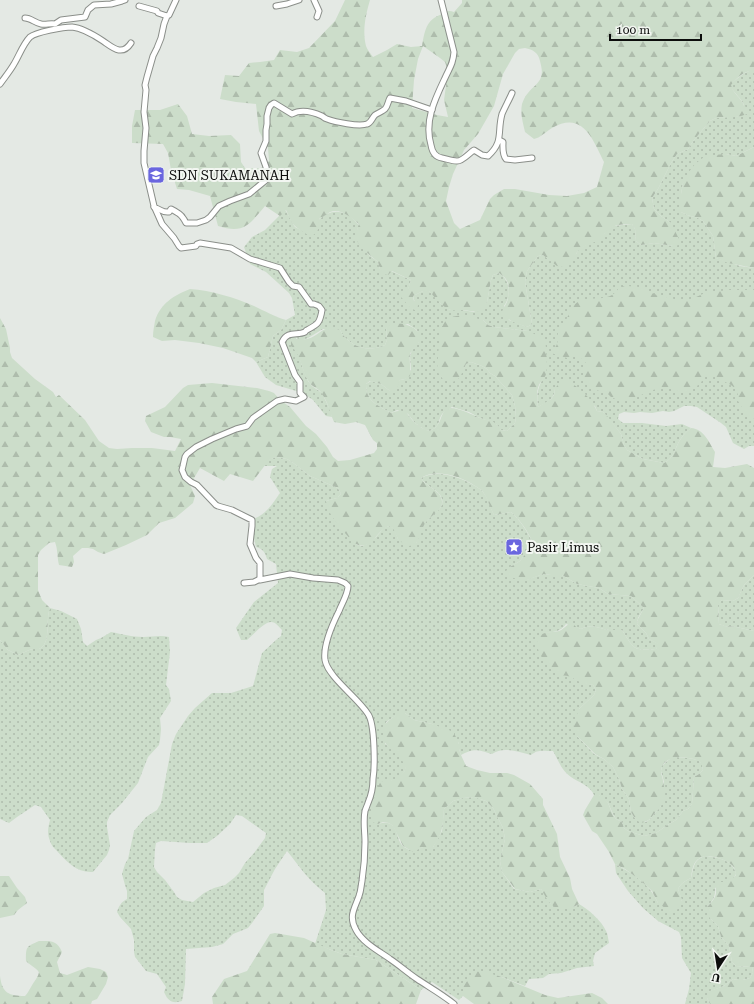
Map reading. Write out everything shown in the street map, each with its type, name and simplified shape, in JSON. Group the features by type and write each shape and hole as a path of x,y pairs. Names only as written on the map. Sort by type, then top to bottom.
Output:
{"street":[{"path":"25,18 42,24 55,24 61,20 85,17 90,8 96,4 111,4 125,0"},
{"path":"176,0 169,15 166,16 161,38 151,62 145,85 144,112 146,128 144,163 154,206 162,224 181,248 196,246 200,243 231,248 250,259 280,268 289,282 293,286 298,286 311,303 316,304 321,308 322,312 318,323 312,328 305,332 290,335 282,342 295,375 300,382 300,393 304,397 296,401 285,399 277,402 253,418 247,426 230,431 190,451 185,457 182,470 185,477 197,485 216,505 232,510 252,520 250,544 256,559 260,563 260,579"},
{"path":"276,6 299,0"},
{"path":"314,0 319,11 317,17"},
{"path":"441,0 454,52 452,66 448,71 438,93 428,128 429,138 436,155 439,158 458,162 474,150 482,155 488,156 494,150 499,140 502,115 512,93"},
{"path":"139,6 157,11 158,13 166,16"},
{"path":"0,84 14,65 27,40 41,32 73,27 87,32 116,50 126,49 131,43"},
{"path":"154,206 163,212 169,212 171,210 176,211 183,216 186,223 197,223 210,217 219,206 249,194 266,180 268,178 267,171 261,153 266,141 268,112 271,105 274,103 292,114 296,112 308,111 326,119 361,125 367,124 374,116 385,110 390,98 406,101 432,110"},
{"path":"499,140 504,142 503,150 504,157 506,159 515,160 532,158"},
{"path":"244,583 290,574 338,580 348,586 344,600 328,638 325,661 329,670 340,684 356,699 369,715 372,728 374,766 373,781 364,819 365,842 363,876 359,894 352,911 353,922 359,935 375,948 415,978 454,1004"}],"green space":[{"path":"345,0 370,0 364,34 366,46 373,57 397,44 411,47 422,46 425,30 429,23 437,16 446,12 454,12 462,3 462,0 754,0 754,71 744,73 731,85 744,106 748,108 747,114 735,117 716,118 710,121 688,149 677,154 652,198 654,209 671,223 679,239 679,245 673,246 654,243 641,245 636,241 635,229 632,224 623,224 610,228 604,234 602,239 581,248 574,259 563,267 557,266 543,255 538,256 527,271 525,282 532,324 527,327 509,320 502,312 507,302 509,289 506,279 499,273 493,275 487,302 480,311 448,309 442,305 429,291 423,291 413,296 414,301 418,305 417,311 409,307 401,297 402,291 408,289 411,280 392,271 388,275 383,274 378,262 359,244 356,239 359,224 346,214 334,211 319,219 318,230 310,237 294,225 286,210 280,216 265,206 250,223 245,226 234,229 218,226 210,196 189,190 177,189 171,170 168,153 163,144 132,143 132,126 135,110 160,110 178,104 187,116 192,134 209,136 231,135 240,144 241,162 245,168 261,168 269,161 268,148 259,131 256,104 220,99 225,75 239,76 249,63 274,60 280,50 297,52 309,48 335,21","holes":["423,46 445,62 448,71 444,100 448,117 412,108 414,80 418,59","525,48 538,55 542,73 539,82 527,94 522,104 521,108 525,132 534,139 563,123 579,125 586,130 596,145 604,162 597,187 584,193 567,196 549,195 515,189 504,189 490,199 480,220 460,229 454,223 446,201 453,174 464,150 478,134 494,106 503,74 515,53 519,49"]},
{"path":"749,71 754,71 754,147 736,156 726,154 683,183 681,194 681,212 703,221 713,236 716,258 740,266 754,268 754,446 749,446 744,449 733,443 726,427 697,407 684,406 669,412 624,412 619,414 618,419 623,423 642,423 666,426 682,424 691,428 681,438 672,456 664,463 643,459 627,450 621,434 603,412 597,411 595,406 555,389 552,398 538,407 538,390 545,375 528,331 494,327 488,325 483,320 440,374 443,379 458,379 466,364 471,362 487,369 512,395 516,417 515,423 507,431 501,430 492,422 469,412 452,407 443,413 438,425 434,429 430,431 425,430 415,423 408,414 397,410 391,413 370,399 366,384 371,381 381,384 390,391 400,380 405,379 411,370 410,356 412,350 419,342 417,330 408,324 386,328 387,340 385,345 372,348 360,347 348,341 340,330 323,329 302,340 296,338 296,350 308,381 322,393 332,417 326,416 313,400 303,393 276,385 265,377 256,362 268,357 273,336 281,330 286,320 295,315 292,298 289,293 266,272 250,264 244,247 252,237 265,230 285,210 295,227 307,233 328,213 340,212 350,216 359,225 357,230 369,255 378,262 380,269 391,271 411,280 405,300 407,304 417,310 413,296 423,291 429,291 440,303 450,310 474,312 487,302 493,275 499,273 506,280 509,288 507,302 504,306 509,320 527,327 532,324 525,282 527,271 538,256 543,255 553,262 576,254 579,249 604,234 607,229 613,226 632,224 635,229 636,241 641,245 654,243 673,246 671,223 654,209 652,198 677,154 688,149 710,121 716,118 741,116 744,107 743,103 730,85"},
{"path":"754,147 754,268 728,263 716,258 713,236 703,221 681,212 681,194 683,183 688,173 695,164 704,157 726,154 736,156"},
{"path":"627,286 639,287 654,294 682,301 705,293 729,290 754,290 754,419 747,416 738,401 736,389 712,375 706,375 700,384 687,392 681,392 665,387 653,390 629,400 618,400 611,397 607,393 596,390 588,382 583,380 586,363 582,359 572,356 567,358 551,353 556,346 560,328 575,304 583,300 608,297 614,294 619,288"},
{"path":"190,289 231,297 286,320 281,330 273,336 268,357 256,362 252,358 223,348 175,340 162,341 153,337 155,321 160,310 173,297"},
{"path":"462,315 483,320 488,325 494,327 528,331 545,339 547,370 538,388 538,407 551,399 561,380 567,380 588,397 597,411 603,412 607,416 621,434 627,450 643,459 664,463 672,456 681,438 691,428 703,433 715,452 713,467 725,468 747,464 754,468 754,575 744,585 738,598 733,601 722,600 718,605 719,624 754,631 754,1004 710,1004 707,998 707,992 724,986 733,979 742,980 750,978 753,973 752,967 736,966 732,962 729,946 721,937 718,926 707,913 707,907 716,894 716,882 732,879 736,875 733,866 726,861 712,856 698,859 693,866 691,878 683,882 678,889 682,900 677,910 672,913 658,903 652,891 640,880 615,864 609,852 597,834 592,831 583,815 594,795 599,795 604,798 613,815 616,819 622,822 624,828 628,831 644,836 656,833 676,820 683,811 688,809 692,804 694,777 703,770 700,763 694,759 682,757 667,760 661,771 664,787 660,808 650,819 640,823 631,812 629,799 622,789 613,767 604,759 595,754 574,731 573,726 579,709 594,695 596,690 593,685 582,683 569,676 559,676 539,653 537,643 540,636 545,633 559,631 572,622 576,627 581,629 588,626 595,626 609,630 622,630 632,645 638,649 656,649 658,644 649,639 646,633 637,624 644,608 631,596 608,594 599,588 577,584 562,575 543,574 527,580 510,577 506,571 520,561 533,544 521,522 511,512 494,515 482,491 470,483 456,477 441,474 427,475 421,478 440,495 442,504 441,508 426,522 417,542 412,546 406,546 398,539 393,528 389,526 383,529 368,544 362,546 356,544 350,538 334,520 329,510 326,501 337,498 341,494 338,488 310,476 287,459 276,457 269,460 253,481 230,474 224,481 200,468 190,485 195,496 193,503 175,518 159,523 147,535 104,554 93,549 82,548 73,556 74,562 72,567 59,565 55,542 49,543 38,555 38,590 42,600 50,608 46,642 39,649 31,649 18,655 8,650 0,640 0,318 6,329 12,358 35,379 53,392 56,397 59,395 85,420 99,441 109,448 152,448 175,451 181,439 164,437 151,432 145,421 146,416 165,407 183,388 188,385 212,383 257,388 274,393 280,400 290,407 306,426 316,434 333,457 338,461 350,460 374,453 377,449 377,443 373,440 365,425 356,422 345,424 334,422 324,397 319,390 310,384 306,377 297,354 291,346 291,340 307,339 325,329 334,328 340,330 348,341 360,347 372,348 385,345 387,340 386,328 390,325 398,323 410,326 418,332 420,338 418,344 410,354 410,376 400,380 396,390 390,391 381,384 370,381 366,384 370,399 391,413 396,411 406,412 415,423 430,431 437,426 447,409 454,408 491,421 501,430 507,431 515,423 516,417 512,395 487,369 471,362 466,364 458,379 453,382 449,382 444,379 437,372 440,330 446,320 451,317"},
{"path":"276,457 287,459 310,476 338,488 341,494 337,498 326,501 344,531 357,545 362,546 376,537 384,528 389,526 394,528 398,539 416,543 427,520 438,511 442,504 440,495 421,478 434,474 456,477 482,491 494,515 511,512 526,531 533,544 520,561 510,567 526,580 543,574 562,575 577,584 599,588 608,594 631,596 644,608 638,618 637,624 646,633 649,639 659,644 656,649 638,649 632,645 622,630 609,630 595,626 588,626 581,629 566,624 559,630 545,633 564,675 593,685 596,690 594,695 579,709 577,736 594,754 604,759 613,767 622,789 629,799 631,812 634,817 640,822 646,822 661,806 664,782 661,771 662,766 671,758 688,758 698,760 702,764 703,770 694,777 692,804 688,809 683,811 676,820 656,833 644,836 628,831 624,828 622,822 616,819 608,803 599,795 594,795 588,787 566,773 553,751 538,751 531,755 511,750 501,750 492,754 476,750 461,755 459,743 432,724 414,720 405,713 395,716 386,722 385,744 402,759 405,764 405,771 394,780 387,782 378,824 385,823 393,826 401,843 408,849 413,851 423,847 433,847 442,831 444,809 453,801 474,797 486,801 493,808 503,828 505,839 500,861 502,872 514,889 530,892 541,889 551,904 574,907 579,904 594,916 604,927 609,943 595,953 593,961 594,966 549,974 543,978 529,979 525,986 499,976 463,986 463,996 459,1000 432,982 421,990 376,960 342,954 315,944 326,910 325,893 309,878 287,851 264,890 264,906 248,928 233,934 223,944 212,947 186,949 185,984 182,1001 173,1002 169,1000 164,992 166,987 157,974 146,971 135,957 134,940 131,929 117,912 120,904 127,899 127,891 122,874 128,859 134,831 146,817 157,810 161,803 172,744 176,734 195,708 212,693 231,693 253,686 262,653 281,636 282,630 273,622 265,624 247,640 241,640 236,628 254,602 278,583 276,564 267,559 263,551 256,547 254,538 252,537 253,519 262,515 272,505 280,493 270,477 272,469 277,466 264,466 268,460","holes":["236,815 242,816 266,833 265,838 239,873 225,885 204,893 193,902 182,900 177,897 154,867 156,843 161,841 207,843 230,824"]},
{"path":"754,575 754,631 719,624 718,604 722,600 733,601 738,598 744,585"},
{"path":"50,608 61,611 77,619 81,629 83,642 87,646 111,632 139,637 169,637 170,652 166,685 169,689 171,701 160,718 161,729 159,745 148,757 138,783 110,815 107,822 110,845 109,850 107,855 93,872 77,869 53,846 50,842 48,833 50,820 41,807 35,805 9,823 0,819 0,640 8,650 18,655 31,649 39,649 46,642"},
{"path":"399,712 405,713 414,720 432,724 454,733 466,766 490,773 507,773 514,775 530,784 543,799 543,805 557,834 560,857 570,878 572,889 579,904 574,907 560,909 550,903 541,889 530,892 515,889 502,872 500,861 505,839 503,828 493,808 486,801 474,797 453,801 444,809 441,833 433,847 423,847 413,852 403,846 393,826 389,823 383,822 378,824 372,822 372,811 376,791 381,781 388,781 398,777 405,769 402,760 385,743 383,736 383,729 386,723"},
{"path":"705,856 724,860 732,865 734,869 736,874 733,879 715,888 714,898 707,907 710,918 718,926 721,937 729,946 732,962 736,966 752,967 753,973 750,978 742,980 733,979 724,986 708,992 707,998 710,1004 685,1004 691,973 682,958 681,937 679,932 658,921 643,908 628,891 616,873 615,864 639,879 652,892 658,903 682,901 678,889 680,885 691,878 696,862"},
{"path":"0,876 9,876 25,897 27,903 14,915 0,918"},
{"path":"275,933 304,938 342,954 376,960 421,990 416,1004 213,1004 212,997 224,979 247,971 270,934"},
{"path":"39,941 56,943 60,948 62,952 57,962 60,973 67,975 88,967 100,969 106,972 108,977 106,984 97,999 92,1001 91,1004 0,1004 0,976 2,986 7,992 25,996 28,993 39,972 26,961 26,952 29,946"},
{"path":"475,971 499,976 545,995 558,998 592,993 602,998 608,1004 474,1004 463,996 463,986"}],"place":[{"name":"SDN SUKAMANAH","path":"156,175"},
{"name":"Pasir Limus","path":"514,547"}]}
